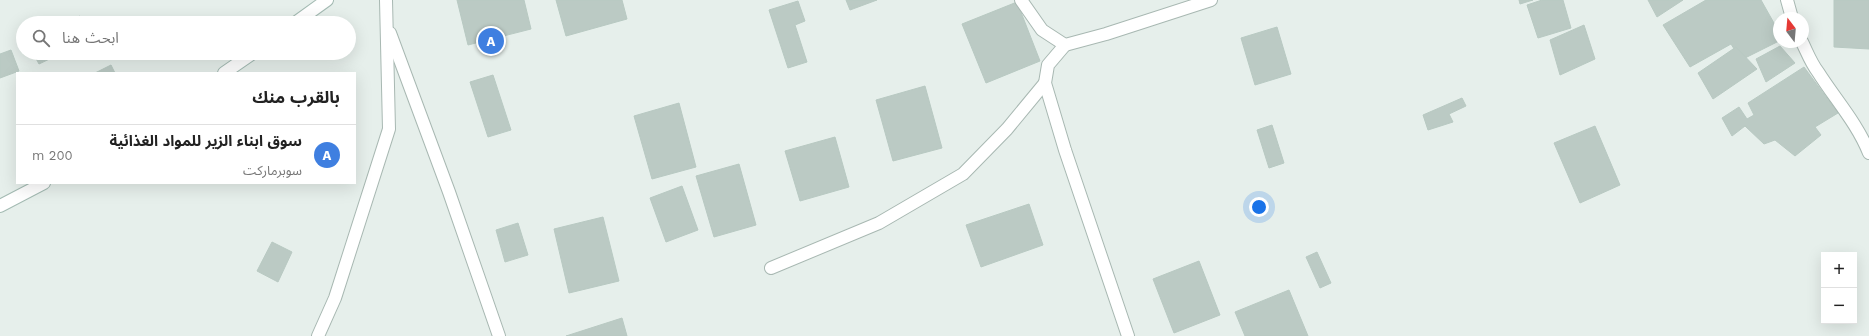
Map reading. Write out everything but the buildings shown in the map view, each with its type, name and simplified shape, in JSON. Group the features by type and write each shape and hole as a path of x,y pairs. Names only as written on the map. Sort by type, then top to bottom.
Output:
{"street":[{"path":"304,16 326,0"},
{"path":"318,336 335,298 389,129 386,0"},
{"path":"1022,0 1042,30 1065,45"},
{"path":"1128,336 1065,150 1045,83 1048,65 1065,45 1106,34 1212,0"},
{"path":"1786,0 1790,12"},
{"path":"387,24 449,192 499,336"},
{"path":"1805,48 1817,71 1842,105 1869,153"},
{"path":"225,72 243,60"},
{"path":"771,268 879,223 964,174 1007,129 1045,83"},
{"path":"0,206 42,184"}],"place":[{"name":"سوق ابناء الزير للمواد الغذائية","path":"491,41"}]}
